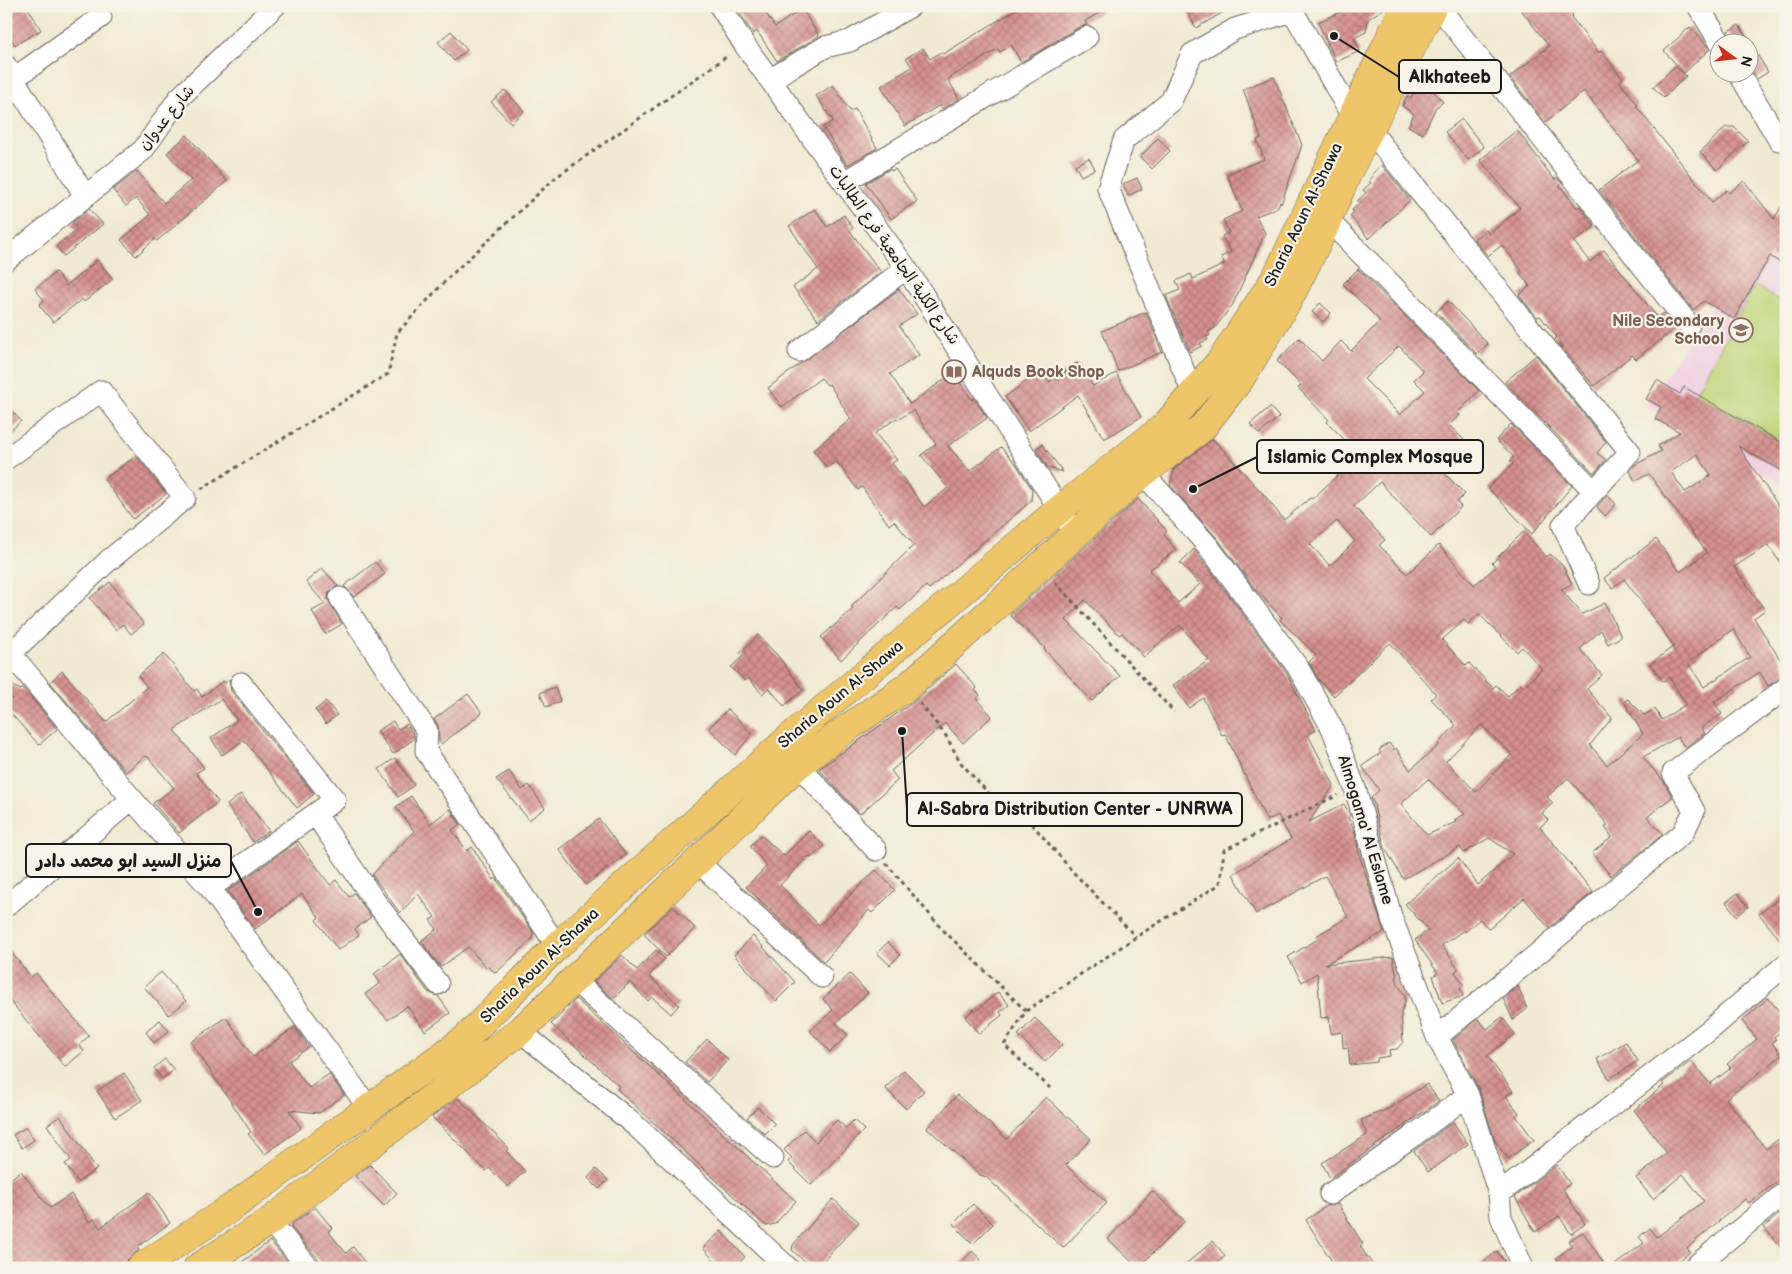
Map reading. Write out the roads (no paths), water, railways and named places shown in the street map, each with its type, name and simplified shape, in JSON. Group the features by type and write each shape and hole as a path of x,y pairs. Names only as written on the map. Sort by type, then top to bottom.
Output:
{"main road":[{"name":"Sharia Aoun Al-Shawa","path":"140,1268 235,1205 368,1107 465,1039 557,946 788,738 1060,509 1135,464 1202,428 1241,378 1289,299 1328,219 1360,123 1405,6"},
{"name":"Sharia Aoun Al-Shawa","path":"197,1268 270,1220 520,1031 696,860 798,766 850,726 907,687 1076,535 1222,359 1276,277 1360,123 1433,6"}],"street":[{"name":"شارع عدوان","path":"6,260 143,150 179,98 275,6"},
{"name":"شارع الكلية الجامعية فرع الطالبات","path":"720,6 744,44 906,268 1076,535"},
{"path":"771,79 825,47 850,41 911,6"},
{"path":"1438,6 1689,325"},
{"path":"1698,6 1714,32"},
{"path":"1193,393 1108,188 1124,140 1171,101 1192,54 1236,29 1291,8 1360,123 1630,452 1563,525 1589,584"},
{"path":"85,196 9,77 101,16"},
{"path":"844,182 1087,36"},
{"path":"1744,82 1779,140"},
{"path":"1328,219 1594,491"},
{"path":"800,350 906,268"},
{"path":"6,459 101,391 185,498 108,561 8,651 132,800 210,888 368,1107"},
{"name":"Almogama' Al Eslame","path":"1135,464 1208,546 1296,666 1332,728 1355,788 1373,859 1392,919 1437,1037 1468,1095 1499,1194 1501,1216 1523,1268"},
{"path":"340,598 426,731 426,751 557,946"},
{"path":"210,888 335,800 242,683"},
{"path":"1437,1037 1683,833 1694,811 1673,773 1786,688"},
{"path":"798,766 876,850"},
{"path":"6,906 132,800"},
{"path":"316,815 374,900 438,984"},
{"path":"696,860 822,977"},
{"path":"1499,1194 1712,1028 1786,964"},
{"path":"574,980 773,1158"},
{"path":"520,1031 637,1126 788,1268"},
{"path":"1330,1194 1468,1095"},
{"path":"1693,1268 1786,1192"},
{"path":"270,1220 309,1268"}],"place":[{"name":"Alkhateeb","path":"1334,36"},
{"name":"Nile Secondary School","path":"1741,330"},
{"name":"Alquds Book Shop","path":"954,372"},
{"name":"Islamic Complex Mosque","path":"1193,489"},
{"name":"Al-Sabra Distribution Center - UNRWA","path":"902,731"},
{"name":"منزل السيد ابو محمد دادر","path":"258,912"}]}
